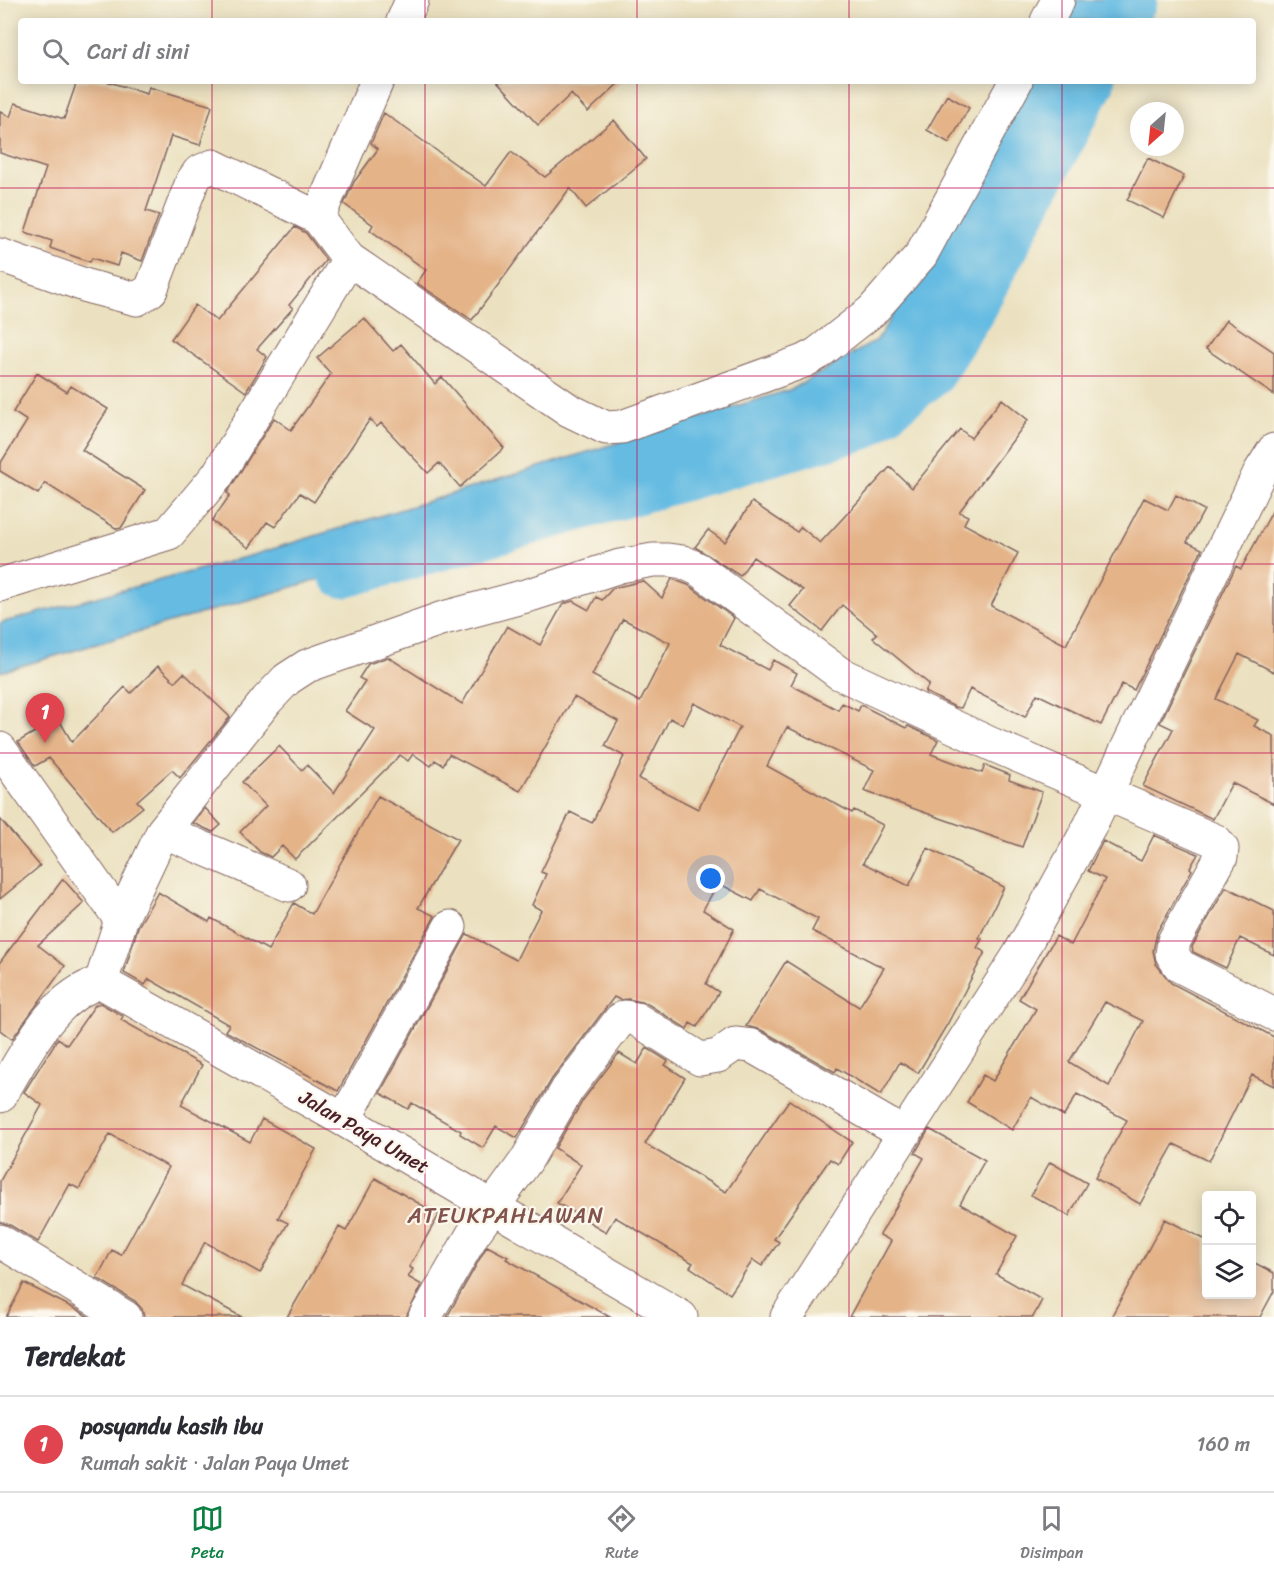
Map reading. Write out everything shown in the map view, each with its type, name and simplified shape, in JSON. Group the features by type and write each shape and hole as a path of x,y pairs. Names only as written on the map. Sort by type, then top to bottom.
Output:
{"street":[{"path":"404,18 412,0"},
{"path":"1049,18 1058,0"},
{"path":"318,218 376,84"},
{"path":"0,255 90,287 137,299 151,290 192,182 200,172 213,166 318,218 349,259 569,410 606,428 622,427 804,361 817,354 872,311 921,255 1014,84"},
{"path":"0,585 170,533 217,477 349,259"},
{"path":"787,1317 1019,954 1106,793 1255,482 1274,450"},
{"path":"0,1096 43,1026 73,994 101,982 120,920 163,831 267,700 287,679 307,666 440,619 533,594 620,566 653,560 683,562 698,569 839,673 991,744 1216,841 1222,849 1221,857 1174,941 1172,954 1180,966 1274,1014"},
{"path":"0,749 120,920"},
{"path":"163,831 289,885"},
{"path":"344,1120 450,927"},
{"name":"Jalan Paya Umet","path":"101,982 344,1120 681,1317"},
{"path":"425,1317 473,1234 526,1161 567,1090 620,1020 625,1017 636,1020 700,1059 718,1056 735,1044 752,1046 903,1133"},
{"path":"0,1241 125,1317"}],"water":[{"path":"1067,0 1129,0 1120,18 1057,18"},
{"path":"1021,84 1083,84 977,280 914,368 840,422 754,453 0,672 0,623 253,555 792,389 877,340 927,260"}],"building":[{"path":"76,84 115,84 147,94 149,87 212,106 200,145 171,136 146,211 159,215 142,261 121,253 117,266 92,258 90,262 50,248 52,241 25,232 46,168 0,153 0,111 10,117 15,103 64,119"},
{"path":"500,84 618,84 588,112 571,94 538,125"},
{"path":"947,95 969,108 949,143 927,130"},
{"path":"384,113 486,186 511,152 545,177 614,120 646,159 586,208 570,188 472,320 417,283 426,270 370,230 373,225 344,204 354,182 378,149 371,143"},
{"path":"1148,158 1184,176 1164,218 1127,200"},
{"path":"295,227 306,233 326,260 289,305 293,308 257,349 267,357 246,392 171,339 195,305 217,321"},
{"path":"364,318 393,351 401,344 435,384 442,377 504,448 460,487 439,463 428,473 381,423 377,427 370,419 314,502 300,493 275,527 267,522 249,548 212,521 230,495 227,493 274,418 291,430 331,374 317,358"},
{"path":"1226,320 1274,352 1274,395 1206,349"},
{"path":"37,373 67,392 71,386 108,409 82,450 145,490 121,528 117,529 45,483 38,494 0,471 0,464 27,421 13,412"},
{"path":"1002,399 1028,420 959,512 968,516 964,524 1018,553 991,606 1066,645 1144,498 1168,510 1176,495 1204,510 1187,542 1202,549 1134,690 1122,684 1101,725 1037,694 1025,717 970,689 961,708 955,707 925,692 929,684 873,638 877,634 842,605 822,631 790,606 803,590 753,557 740,576 695,547 708,530 725,542 752,502 797,532 801,527 820,543 890,467 912,488 960,429 971,438"},
{"path":"1274,508 1274,672 1239,654 1216,699 1258,720 1254,726 1274,736 1274,804 1232,783 1213,819 1143,786 1173,729 1160,723 1236,566 1241,569"},
{"path":"672,579 688,585 734,618 720,645 768,670 773,660 797,673 791,685 838,710 842,703 858,711 861,705 906,728 908,726 938,740 931,754 982,773 985,765 1010,775 1009,780 1042,792 1022,847 864,791 874,770 787,727 767,766 852,813 854,810 883,825 863,863 909,886 928,848 1004,887 979,938 982,939 977,948 985,952 948,1023 918,1073 900,1062 881,1095 837,1068 835,1072 761,1030 746,1026 786,961 859,1007 884,968 812,931 818,919 760,889 753,901 718,883 703,910 734,929 706,984 719,992 697,1027 690,1023 687,1029 646,1003 628,999 620,1000 614,997 552,1079 517,1138 496,1126 483,1148 460,1134 461,1131 412,1103 408,1109 380,1093 467,934 516,960 541,910 532,905 546,874 541,872 570,812 592,823 624,756 605,746 618,721 574,697 520,791 449,754 443,765 435,760 431,766 413,754 408,761 400,755 295,859 282,846 271,857 260,852 240,832 266,806 242,782 279,746 302,770 307,765 334,793 375,730 345,711 365,681 359,678 368,664 388,657 462,704 507,626 540,645 563,604 573,601 589,610 596,597 602,600 613,588 643,581 662,598","holes":["623,619 670,643 640,702 592,675","694,703 740,727 698,809 639,779 670,718 683,725"]},
{"path":"158,666 175,682 184,673 230,717 180,778 172,770 137,801 143,807 112,832 49,758 35,766 18,742 58,718 72,742 125,687 131,693"},
{"path":"378,796 458,839 418,908 435,916 338,1091 225,1031 229,1025 149,979 145,985 124,973 138,927 158,892 209,922 211,918 268,950 294,903 312,914"},
{"path":"205,808 221,825 213,832 193,823"},
{"path":"0,819 40,866 0,899"},
{"path":"1154,835 1198,854 1190,868 1192,870 1157,932 1153,951 1156,964 1171,983 1274,1037 1274,1086 1252,1075 1209,1161 1174,1144 1140,1204 1095,1178 1127,1120 1077,1094 1064,1116 1031,1097 1012,1130 967,1102 983,1075 993,1081 1036,1009 1019,999 1056,936 1071,945 1105,879 1088,871 1103,841 1141,861","holes":["1105,1002 1143,1021 1109,1086 1069,1062"]},
{"path":"63,879 84,903 38,945 65,966 12,1039 0,1030 0,962"},
{"path":"1226,887 1274,911 1274,955 1240,938 1226,968 1193,952 1192,947"},
{"path":"100,1003 123,1016 121,1020 202,1065 181,1105 250,1142 262,1119 316,1149 278,1218 288,1223 260,1273 205,1242 182,1285 242,1317 144,1317 142,1309 135,1301 97,1278 112,1250 121,1255 169,1167 110,1134 79,1189 70,1184 38,1242 10,1225 0,1222 0,1181 42,1105 24,1092 58,1038 67,1045 95,1005"},
{"path":"647,1048 668,1061 665,1065 685,1078 645,1144 726,1192 789,1100 852,1142 838,1164 830,1159 774,1239 779,1242 762,1266 753,1260 730,1294 690,1267 693,1263 615,1217 606,1232 557,1203 581,1165 555,1148 583,1100 619,1053 637,1064"},
{"path":"929,1129 985,1160 960,1204 1017,1236 996,1274 1042,1300 1033,1317 849,1317 891,1241 880,1235 924,1158 915,1153"},
{"path":"1050,1162 1087,1183 1069,1216 1031,1195"},
{"path":"375,1178 439,1215 409,1267 413,1269 408,1277 422,1285 406,1317 287,1317 339,1227 346,1231"},
{"path":"1165,1219 1202,1238 1202,1299 1256,1299 1256,1264 1274,1273 1274,1291 1260,1317 1111,1317"},
{"path":"487,1246 508,1257 506,1259 610,1317 447,1317"},
{"path":"24,1283 79,1311 89,1317 6,1317"}],"waterway":[{"path":"1122,18 1131,0"},
{"path":"344,572 862,424 928,373 970,307 1087,84"}],"place":[{"name":"posyandu kasih ibu","path":"45,743"}],"district":[{"name":"ATEUKPAHLAWAN","path":"506,1215"}]}
